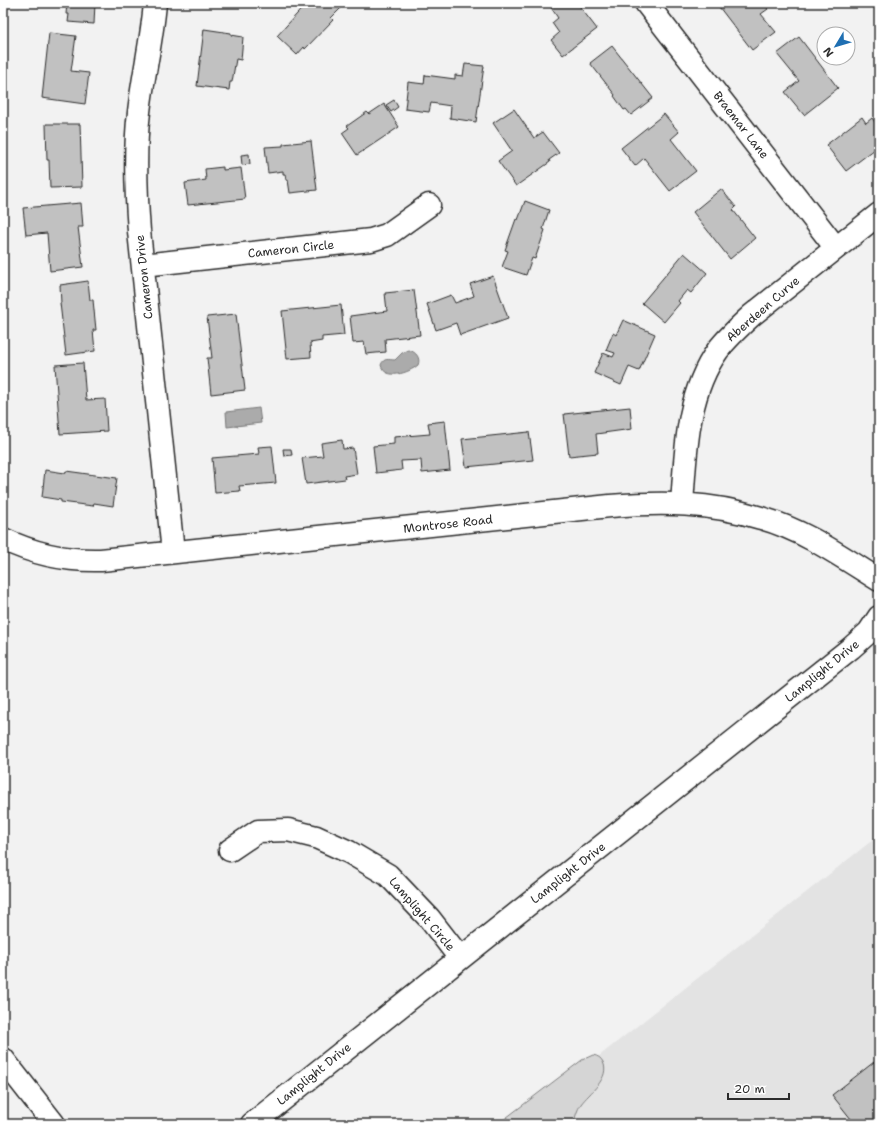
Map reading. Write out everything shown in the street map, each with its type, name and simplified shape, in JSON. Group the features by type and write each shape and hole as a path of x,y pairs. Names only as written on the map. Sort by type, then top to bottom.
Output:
{"street":[{"name":"Cameron Drive","path":"155,3 140,98 137,129 136,191 173,552"},
{"name":"Braemar Lane","path":"646,3 836,248"},
{"name":"Cameron Circle","path":"143,265 371,240 387,235 429,205"},
{"name":"Aberdeen Curve","path":"682,504 686,448 693,405 702,380 712,359 726,340 742,324 879,214"},
{"name":"Montrose Road","path":"3,539 37,552 58,557 80,560 118,559 610,506 682,504 720,508 761,518 792,530 828,548 879,580"},
{"name":"Lamplight Drive","path":"252,1124 852,648 869,632 879,617"},
{"name":"Lamplight Circle","path":"230,850 258,831 288,830 316,837 349,852 388,875 429,918 460,958"},
{"path":"3,1059 54,1124"}],"shaded area":[{"path":"409,350 414,352 417,356 419,360 418,365 409,371 398,374 387,373 383,370 381,365 382,362 387,360 395,360 402,353"},
{"path":"259,408 261,423 227,427 226,412"},
{"path":"879,835 879,1124 513,1124"},
{"path":"593,1055 599,1057 603,1062 605,1068 604,1074 598,1085 580,1106 576,1114 574,1124 498,1124 582,1060"}],"building":[{"path":"67,3 95,3 94,24 68,22 69,14 66,14"},
{"path":"307,3 345,4 331,18 333,20 305,49 304,47 297,55 277,36"},
{"path":"548,3 577,3 597,29 563,55 551,40 559,33 552,23 558,18"},
{"path":"716,3 763,3 768,9 761,14 776,32 752,50"},
{"path":"204,29 231,33 231,35 243,37 241,60 236,59 229,90 197,86"},
{"path":"49,33 76,36 71,71 89,73 85,104 42,98"},
{"path":"799,37 816,59 816,66 821,66 838,88 804,115 785,92 799,81 777,54"},
{"path":"612,46 653,98 631,115 626,109 624,110 614,96 615,95 590,63"},
{"path":"465,64 484,66 476,122 450,118 451,106 431,103 429,112 405,109 408,82 424,84 425,75 455,79 455,75 463,76"},
{"path":"394,100 398,107 391,112 386,105"},
{"path":"384,104 399,127 357,155 342,133 349,128 347,126 367,112 369,114"},
{"path":"514,109 534,138 543,132 559,153 549,160 550,162 516,186 498,161 512,151 493,123"},
{"path":"664,114 679,132 671,139 696,171 670,191 644,158 635,166 621,148"},
{"path":"862,117 866,123 872,118 879,128 879,146 846,171 826,145"},
{"path":"46,124 80,124 82,187 50,188 49,160 47,160"},
{"path":"311,141 317,190 290,193 288,180 286,180 283,171 268,173 265,147 283,146 283,144"},
{"path":"249,154 250,164 242,165 241,155"},
{"path":"223,167 223,170 241,168 245,199 188,205 185,183 206,180 205,169"},
{"path":"721,189 736,207 733,210 755,238 730,259 693,212"},
{"path":"525,201 549,210 543,229 545,230 535,259 532,258 526,275 502,267 508,251 505,250 516,219 518,220"},
{"path":"81,203 83,227 78,227 83,267 50,271 47,233 26,235 23,208"},
{"path":"684,253 707,273 691,293 687,290 678,301 680,303 664,322 642,303"},
{"path":"493,276 508,318 460,335 456,323 436,330 427,304 451,295 455,303 474,296 470,284"},
{"path":"88,281 90,300 93,300 96,330 93,330 95,351 66,355 60,303 60,285"},
{"path":"414,290 420,335 385,339 386,352 366,354 364,342 353,343 350,316 387,311 385,293"},
{"path":"341,305 344,335 322,337 322,341 310,343 311,357 287,359 282,311"},
{"path":"236,314 245,390 211,394 207,358 212,358 207,317"},
{"path":"623,320 655,334 639,371 629,367 621,385 594,373 603,353 613,357 615,353 606,350 613,333 616,335"},
{"path":"83,363 86,400 105,399 107,431 60,434 55,365"},
{"path":"630,407 632,429 596,434 598,453 569,456 564,414"},
{"path":"445,421 450,470 422,473 421,460 401,461 402,470 376,473 373,446 394,444 394,437 430,434 428,423"},
{"path":"529,432 533,460 466,467 462,439"},
{"path":"342,440 343,449 353,448 357,474 344,476 345,479 306,484 302,458 323,456 321,443"},
{"path":"272,446 276,483 239,486 240,491 215,493 212,458 259,454 258,447"},
{"path":"283,449 291,449 292,455 284,456"},
{"path":"45,470 65,473 66,471 117,478 113,506 94,503 93,506 61,502 61,500 42,497"},
{"path":"874,1062 879,1068 879,1124 855,1124 832,1095"}]}
